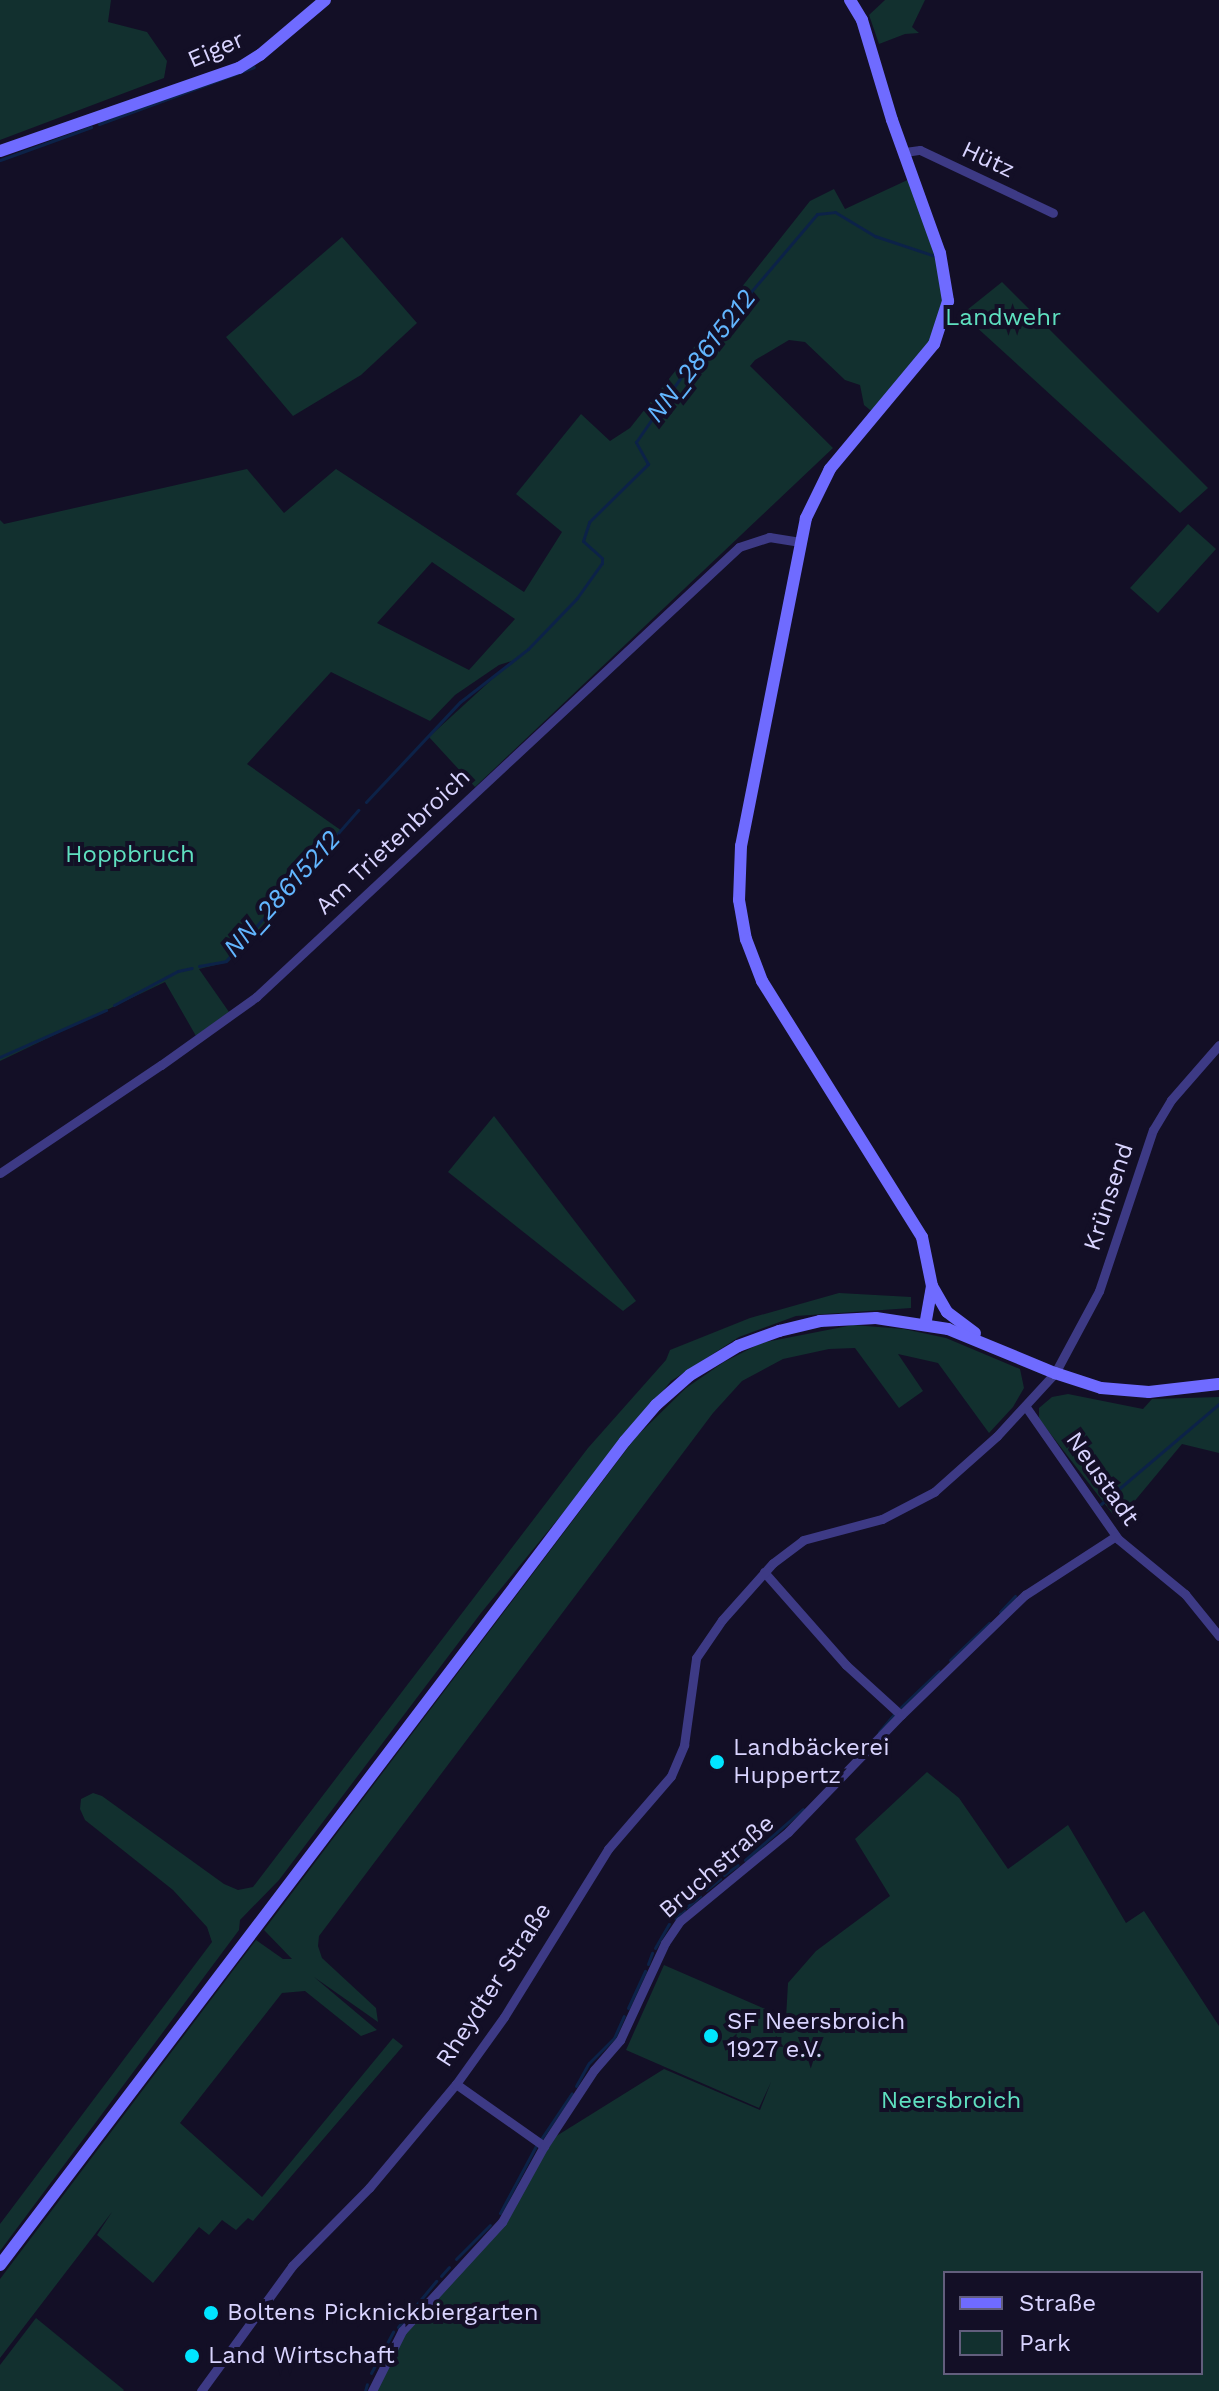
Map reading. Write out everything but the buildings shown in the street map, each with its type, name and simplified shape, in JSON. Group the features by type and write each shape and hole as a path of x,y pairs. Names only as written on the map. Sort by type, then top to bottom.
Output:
{"main road":[{"name":"Eiger","path":"0,151 239,68 260,55 325,0"},
{"path":"850,0 862,20 945,268 948,295 946,316 930,350 830,469 810,507 799,542 741,846 741,916 748,948 767,990 919,1229 928,1253 932,1286 925,1324"},
{"path":"932,1286 950,1315 994,1346"},
{"path":"0,2265 616,1453 667,1395 723,1354 779,1331 841,1319 876,1318 925,1324 994,1346 1055,1373 1094,1386 1132,1391 1219,1384"}],"street":[{"name":"Hütz","path":"905,152 920,150 1053,213"},
{"name":"Am Trietenbroich","path":"0,1173 173,1057 256,997 739,547 769,537 799,542"},
{"name":"Krünsend","path":"1055,1373 1099,1291 1144,1150 1157,1122 1171,1100 1219,1045"},
{"name":"Rheydter Straße","path":"201,2391 292,2266 369,2188 456,2084 504,2017 608,1849 674,1771 684,1745 698,1652 764,1572 812,1536 872,1523 917,1502 954,1475 1026,1407 1055,1373"},
{"name":"Neustadt","path":"1026,1407 1116,1536 1185,1594 1219,1636"},
{"name":"Bruchstraße","path":"372,2391 402,2331 502,2222 544,2146 594,2070 620,2040 670,1934 705,1899 788,1832 901,1715 1033,1589 1116,1536"},
{"path":"764,1572 846,1665 901,1715"},
{"path":"456,2084 544,2146"}],"green space":[{"path":"0,0 111,0 108,22 147,32 167,61 164,78 0,140"},
{"path":"885,0 925,0 912,27 919,33 905,34 879,44 869,15"},
{"name":"Hoppbruch","path":"914,177 945,268 940,332 875,414 864,405 860,385 845,380 805,342 789,340 755,360 750,366 833,448 475,787 429,737 512,661 499,665 455,695 430,721 331,672 247,764 342,831 254,938 228,962 199,969 229,1012 196,1036 165,982 0,1061 0,520 4,524 247,469 284,513 336,469 524,592 562,532 516,494 581,414 610,441 630,428 810,201 834,189 845,209","holes":["432,562 515,619 469,670 377,623"]},
{"path":"342,237 417,323 361,375 293,416 226,337"},
{"name":"Landwehr","path":"1002,282 1208,488 1180,513 962,314"},
{"path":"1188,524 1216,549 1158,613 1130,588"},
{"path":"494,1116 636,1301 623,1311 448,1172"},
{"path":"839,1293 911,1297 911,1308 796,1316 739,1337 671,1381 481,1613 279,1880 240,1920 239,1930 0,2251 0,2224 212,1942 207,1927 173,1890 85,1820 80,1809 81,1799 93,1793 102,1796 224,1884 238,1890 253,1887 588,1448 666,1360 670,1350 750,1318"},
{"path":"853,1325 904,1329 946,1338 1020,1369 1024,1388 1013,1407 989,1433 938,1363 898,1354 923,1391 899,1408 855,1348 829,1349 783,1359 742,1381 713,1413 319,1936 322,1958 376,2008 378,2022 314,1977 377,2030 361,2036 305,1991 282,1993 180,2123 262,2197 393,2038 403,2046 253,2221 248,2218 236,2230 222,2220 209,2235 199,2227 153,2283 97,2235 112,2212 0,2358 0,2279 256,1940 283,1959 292,1959 264,1930 636,1437 686,1388 724,1362 761,1343"},
{"path":"1068,1394 1143,1409 1152,1399 1219,1397 1219,1453 1182,1444 1118,1521 1039,1419 1039,1408 1052,1397"},
{"name":"Neersbroich","path":"927,1772 959,1798 1008,1869 1068,1825 1126,1923 1144,1911 1219,2026 1219,2391 376,2391 395,2344 502,2226 550,2140 664,2069 760,2110 771,2082 759,2108 626,2050 664,1965 786,2018 788,1983 816,1951 890,1896 855,1839"},
{"path":"36,2318 124,2390 0,2391 0,2365"}],"waterway":[{"path":"99,124 254,67"},
{"path":"0,160 91,127"},
{"name":"NN_28615212","path":"366,802 460,702 528,649 577,598 602,563 602,558 583,541 589,522 648,464 636,442 692,361 817,214 835,212 875,236 938,257"},
{"name":"NN_28615212","path":"199,966 226,961 358,810"},
{"name":"NN_28615212","path":"114,1005 178,971 192,968"},
{"name":"NN_28615212","path":"0,1057 106,1010"},
{"path":"1101,1504 1219,1404"},
{"path":"1000,1612 1015,1596"},
{"path":"950,1660 989,1623"},
{"path":"901,1707 939,1671"},
{"path":"879,1732 895,1713"},
{"path":"745,1860 803,1809"},
{"path":"724,1875 738,1865"},
{"path":"706,1890 720,1879"},
{"path":"687,1907 700,1896"},
{"path":"675,1918 684,1910"},
{"path":"655,1948 669,1924"},
{"path":"648,1964 652,1953"},
{"path":"628,2008 645,1971"},
{"path":"576,2086 589,2063 614,2038 624,2016"},
{"path":"541,2139 572,2093"},
{"path":"500,2213 536,2146"},
{"path":"456,2259 490,2225"},
{"path":"441,2276 449,2267"},
{"path":"398,2327 436,2281"},
{"path":"371,2373 393,2332"},
{"path":"365,2391 367,2384"}],"place":[{"name":"Landbäckerei Huppertz","path":"717,1762"},
{"name":"SF Neersbroich 1927 e.V.","path":"711,2036"},
{"name":"Boltens Picknickbiergarten","path":"211,2313"},
{"name":"Land Wirtschaft","path":"192,2356"}]}
